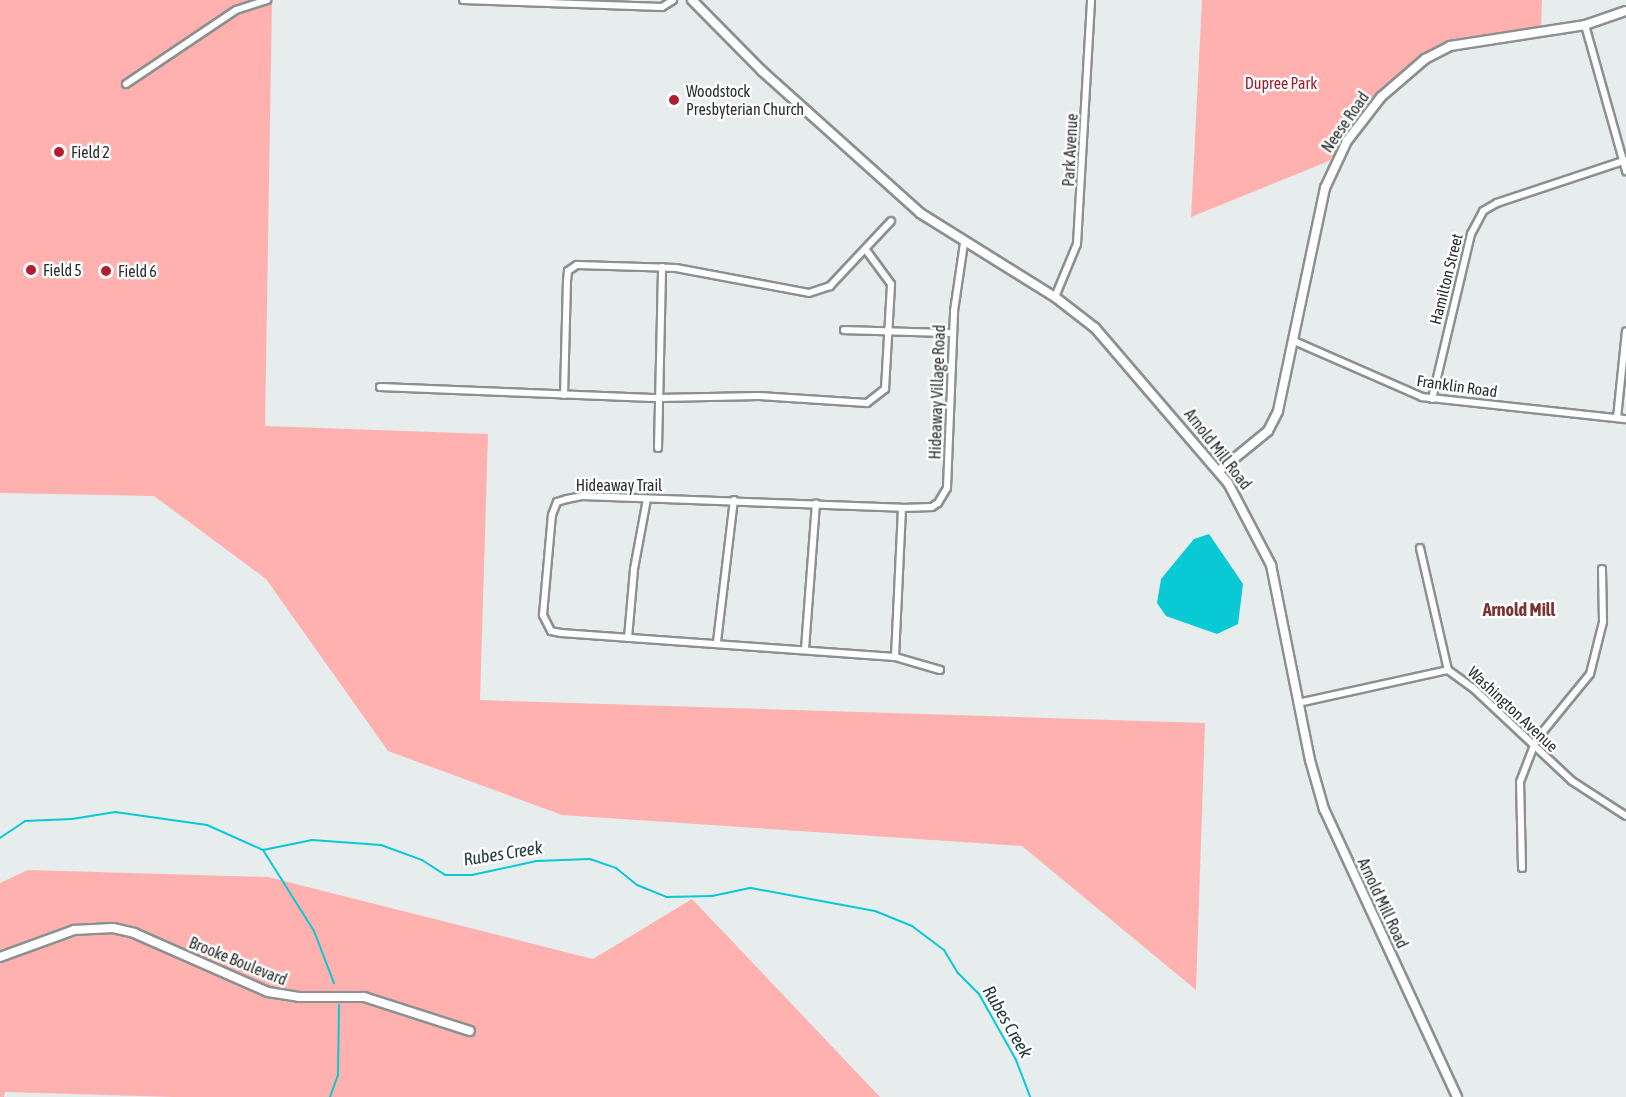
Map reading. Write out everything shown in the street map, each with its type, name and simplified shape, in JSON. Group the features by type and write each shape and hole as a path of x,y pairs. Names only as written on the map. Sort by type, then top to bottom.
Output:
{"main road":[{"name":"Arnold Mill Road","path":"692,0 762,71 893,191 964,243 1055,297 1119,353 1219,471 1247,514 1270,565 1317,790 1337,843 1457,1097"},
{"name":"Neese Road","path":"1219,471 1268,431 1281,402 1329,174 1347,141 1381,97 1418,64 1450,46 1586,25 1626,11"},
{"name":"Brooke Boulevard","path":"0,957 74,930 113,928 134,933 275,994 364,997 470,1031"}],"street":[{"path":"126,84 236,10 267,0"},
{"path":"464,0 662,7 673,0"},
{"name":"Park Avenue","path":"1055,297 1077,244 1091,0"},
{"path":"1586,25 1626,171"},
{"name":"Hamilton Street","path":"1432,399 1471,234 1482,211 1624,160"},
{"path":"564,395 568,271 577,265 662,267 809,293 830,286 891,221"},
{"name":"Hideaway Village Road","path":"902,508 932,507 947,488 953,333 958,261 964,243"},
{"path":"380,387 659,398 759,396 867,404 885,389 891,284 866,250"},
{"path":"658,448 662,267"},
{"path":"844,330 953,333"},
{"path":"1617,418 1626,331"},
{"name":"Franklin Road","path":"1294,341 1377,380 1432,399 1626,419"},
{"name":"Hideaway Trail","path":"902,508 816,502 734,500 567,499 557,502 551,527 545,624 561,633 717,642 895,657 940,670"},
{"path":"628,638 634,569 647,499"},
{"path":"717,642 734,500"},
{"path":"804,649 816,502"},
{"path":"895,657 902,508"},
{"path":"1420,548 1449,670"},
{"path":"1522,868 1520,782 1534,746 1590,674 1603,622 1602,569"},
{"name":"Washington Avenue","path":"1298,704 1449,670 1592,798 1626,816"}],"green space":[{"path":"0,0 272,0 265,426 488,434 480,700 1205,723 1196,990 1022,846 562,815 388,751 266,579 154,496 0,493"},
{"name":"Dupree Park","path":"1202,0 1542,0 1541,28 1448,42 1412,63 1365,108 1329,161 1191,217"},
{"path":"28,870 268,877 593,959 692,899 880,1097 173,1097 5,1092 4,1097 0,1097 0,883"}],"water":[{"path":"1209,534 1243,584 1238,624 1217,634 1166,616 1157,603 1161,579 1194,539"}],"waterway":[{"name":"Rubes Creek","path":"0,838 25,821 72,819 115,812 207,825 263,850 312,840 381,845 422,860 445,875 472,875 536,861 590,859 616,868 637,885 666,897 712,896 751,888 875,911 912,926 944,950 958,973 979,994 1016,1060 1030,1097"},
{"path":"263,850 314,931 334,983"},
{"path":"330,1097 338,1075 339,1005"}],"place":[{"name":"Woodstock Presbyterian Church","path":"674,100"},
{"name":"Field 2","path":"59,152"},
{"name":"Field 5","path":"31,270"},
{"name":"Field 6","path":"106,271"}],"district":[{"name":"Arnold Mill","path":"1519,610"}]}
